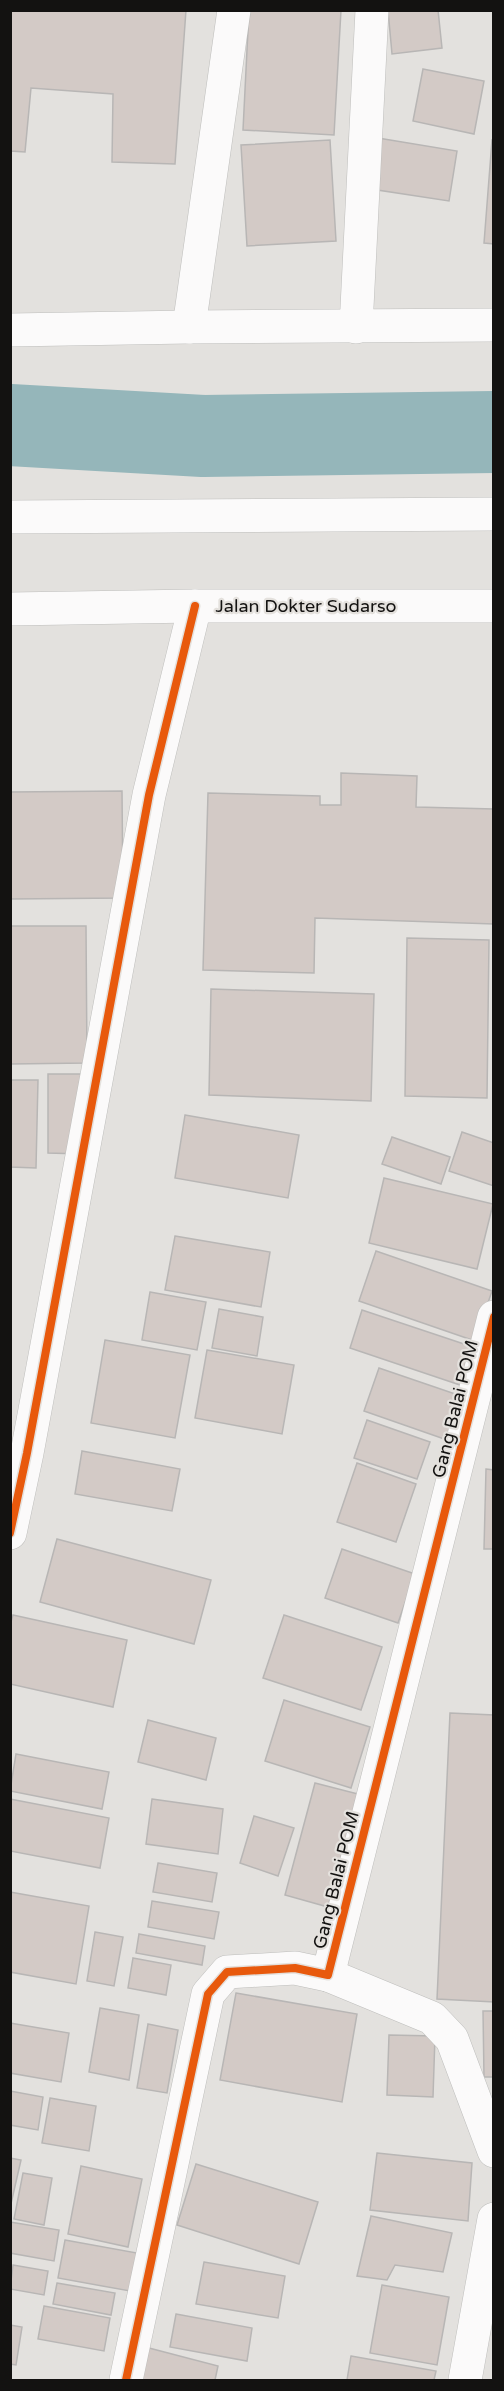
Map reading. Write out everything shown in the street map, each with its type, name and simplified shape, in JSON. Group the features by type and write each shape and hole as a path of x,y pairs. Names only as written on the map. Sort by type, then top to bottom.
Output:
{"street":[{"path":"189,327 234,10"},
{"path":"356,327 372,10"},
{"path":"10,330 494,325"},
{"path":"10,518 494,514"},
{"path":"10,1533 19,1452 149,795 195,606"},
{"name":"Jalan Dokter Sudarso","path":"10,609 195,606 494,606"},
{"name":"Gang Balai POM","path":"126,2380 208,1994 227,1972 295,1968 328,1975 494,1317"},
{"path":"328,1975 432,2018 446,2032 452,2039 494,2151"},
{"path":"465,2380 494,2219"}],"building":[{"path":"10,10 186,10 175,164 112,162 113,94 31,88 25,152 10,151"},
{"path":"249,10 341,10 334,135 243,130"},
{"path":"388,10 438,10 442,48 392,54"},
{"path":"423,69 484,81 474,134 413,121"},
{"path":"378,138 457,151 449,201 371,189"},
{"path":"330,140 336,241 247,246 241,145"},
{"path":"492,140 494,140 494,244 484,243"},
{"path":"341,773 417,776 416,807 494,809 494,924 315,918 314,973 203,970 208,793 320,796 320,805 341,805"},
{"path":"122,791 123,898 10,899 10,792"},
{"path":"10,926 86,926 87,1063 10,1064"},
{"path":"407,938 489,940 487,1098 405,1096"},
{"path":"211,989 374,994 371,1101 209,1095"},
{"path":"48,1074 81,1074 81,1154 48,1153"},
{"path":"10,1080 38,1080 36,1168 10,1167"},
{"path":"185,1115 299,1135 288,1198 175,1178"},
{"path":"462,1132 494,1143 494,1186 449,1171"},
{"path":"392,1137 450,1157 441,1184 382,1164"},
{"path":"384,1178 493,1204 477,1269 369,1243"},
{"path":"175,1236 270,1252 261,1307 165,1290"},
{"path":"376,1251 492,1291 475,1341 359,1301"},
{"path":"150,1292 206,1302 197,1350 142,1340"},
{"path":"219,1309 263,1317 257,1356 212,1348"},
{"path":"362,1310 473,1347 460,1385 350,1348"},
{"path":"105,1340 190,1355 175,1438 91,1423"},
{"path":"207,1350 294,1365 282,1434 195,1418"},
{"path":"379,1368 464,1397 450,1441 364,1411"},
{"path":"367,1420 430,1442 417,1479 354,1458"},
{"path":"82,1451 180,1469 172,1511 75,1494"},
{"path":"357,1463 416,1484 396,1542 337,1522"},
{"path":"486,1469 494,1470 494,1549 484,1549"},
{"path":"57,1539 211,1580 194,1644 40,1602"},
{"path":"342,1549 415,1574 398,1623 325,1598"},
{"path":"13,1615 127,1640 113,1707 10,1684 10,1625"},
{"path":"284,1615 382,1647 361,1710 263,1678"},
{"path":"284,1700 370,1727 351,1788 265,1761"},
{"path":"450,1713 494,1715 494,2002 437,1999"},
{"path":"148,1720 216,1738 206,1780 138,1762"},
{"path":"16,1754 109,1772 102,1809 10,1791"},
{"path":"315,1783 358,1794 328,1907 285,1895"},
{"path":"10,1799 109,1818 100,1868 10,1851"},
{"path":"152,1799 223,1809 218,1854 146,1844"},
{"path":"254,1816 294,1828 278,1876 240,1863"},
{"path":"158,1863 217,1873 212,1902 153,1892"},
{"path":"10,1892 89,1906 76,1984 10,1972"},
{"path":"152,1901 219,1912 214,1939 148,1927"},
{"path":"95,1932 123,1937 114,1986 87,1981"},
{"path":"139,1934 205,1946 202,1965 136,1953"},
{"path":"133,1958 171,1965 166,1995 128,1988"},
{"path":"236,1993 357,2014 342,2102 220,2080"},
{"path":"100,2008 139,2015 129,2080 89,2072"},
{"path":"483,2011 494,2011 494,2077 484,2077"},
{"path":"10,2023 69,2033 61,2082 10,2073"},
{"path":"148,2024 178,2030 167,2093 137,2088"},
{"path":"389,2035 435,2036 433,2097 387,2095"},
{"path":"10,2091 43,2097 38,2130 10,2125"},
{"path":"50,2098 96,2106 89,2151 42,2143"},
{"path":"377,2153 472,2163 468,2221 370,2210"},
{"path":"10,2158 21,2160 10,2208"},
{"path":"196,2164 318,2202 299,2264 177,2225"},
{"path":"81,2166 142,2179 128,2247 68,2234"},
{"path":"23,2173 52,2178 44,2225 14,2219"},
{"path":"371,2216 452,2233 443,2272 395,2265 387,2280 357,2276"},
{"path":"10,2222 59,2230 54,2261 10,2253"},
{"path":"65,2240 137,2253 130,2291 58,2278"},
{"path":"204,2262 285,2276 278,2318 196,2304"},
{"path":"13,2265 48,2271 44,2295 10,2289"},
{"path":"57,2283 115,2293 111,2315 53,2304"},
{"path":"382,2285 449,2297 437,2365 370,2353"},
{"path":"44,2306 110,2318 104,2351 38,2339"},
{"path":"176,2314 252,2328 247,2361 170,2347"},
{"path":"10,2325 22,2327 16,2365 10,2364"},
{"path":"149,2348 218,2366 215,2380 141,2380"},
{"path":"351,2356 436,2371 434,2380 347,2380"}],"waterway":[{"path":"10,425 203,436 494,432"}],"cycle path":[{"path":"10,1533 27,1453 149,795 195,606"},
{"path":"126,2380 208,1994 227,1972 295,1968 328,1975 494,1317"}]}
